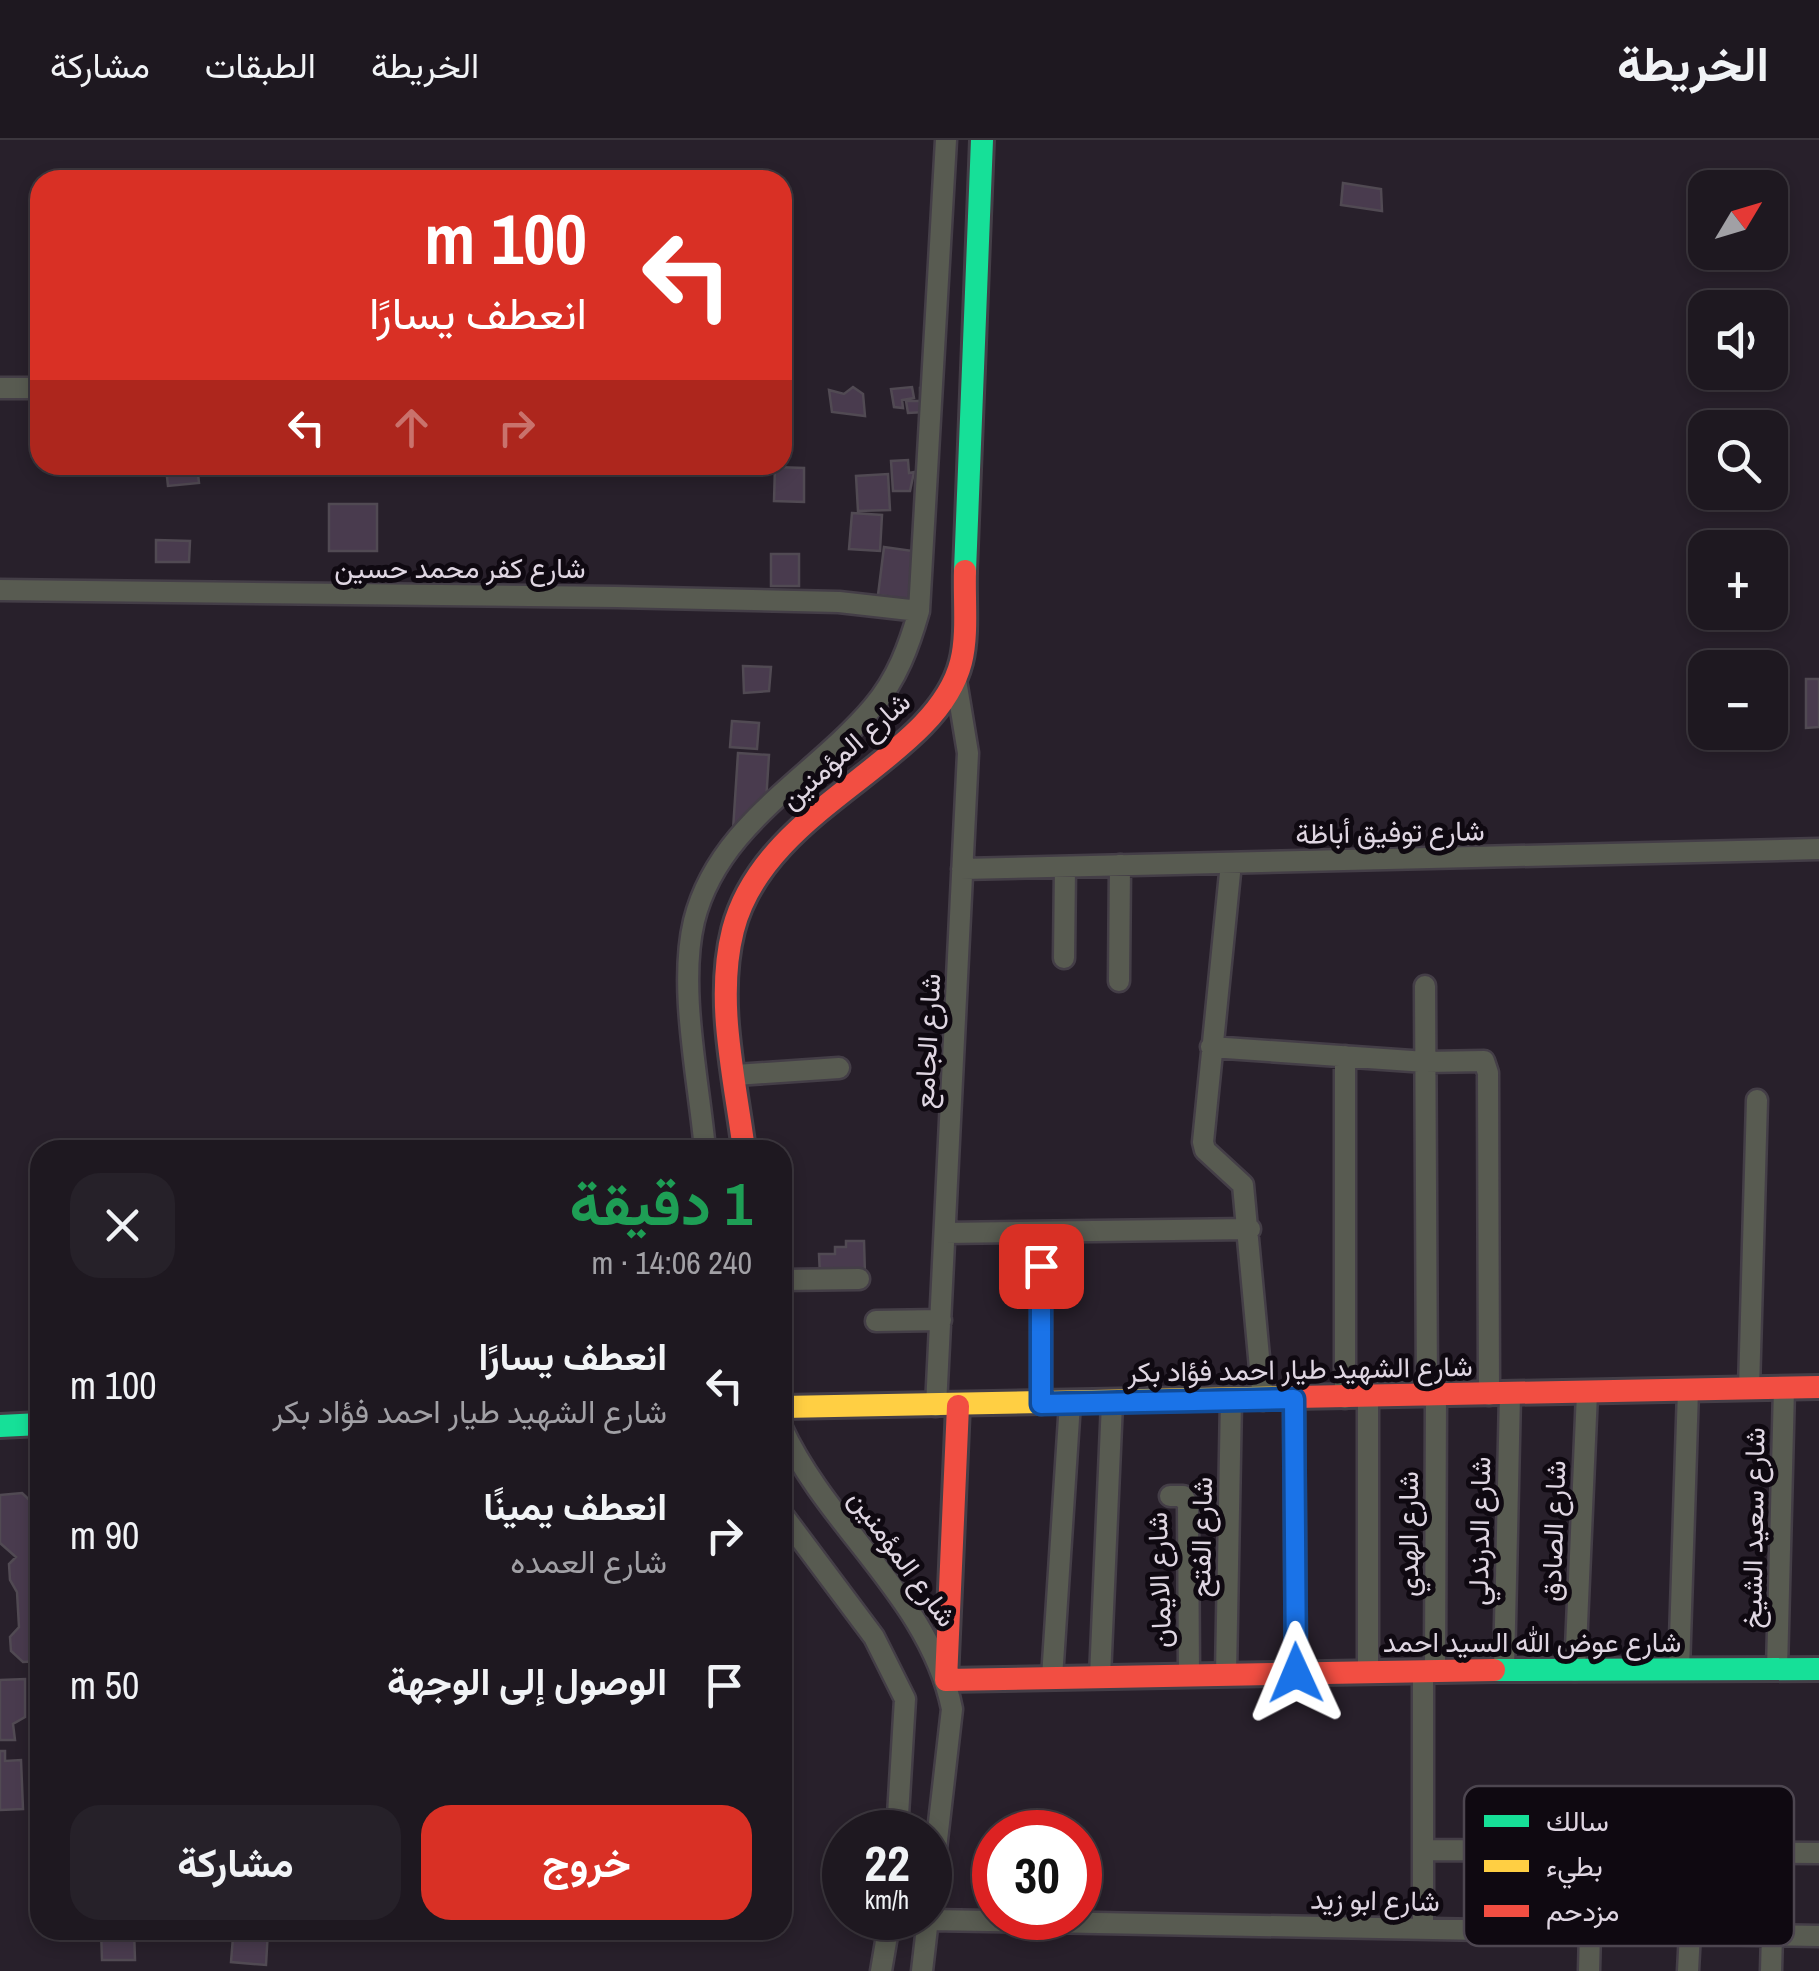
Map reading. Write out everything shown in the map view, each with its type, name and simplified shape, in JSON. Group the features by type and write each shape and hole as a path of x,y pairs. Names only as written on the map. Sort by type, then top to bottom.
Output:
{"street":[{"name":"شارع المؤمنين","path":"704,1140 688,959 694,920 708,883 728,849 754,819 873,708 902,662 919,611 946,140"},
{"name":"شارع المؤمنين","path":"743,1140 725,962 744,896 786,842 926,722 956,680 964,639 982,140"},
{"path":"0,388 30,388"},
{"name":"شارع كفر محمد حسين","path":"0,590 616,596 839,602 919,611"},
{"name":"شارع الجامع","path":"947,1406 941,1320 968,753 956,680"},
{"name":"شارع توفيق أباظة","path":"962,869 1819,849"},
{"path":"1231,863 1202,1142 1210,1154 1240,1179 1250,1229 1263,1400"},
{"path":"1119,981 1120,865"},
{"path":"1064,958 1065,867"},
{"name":"شارع الهدي","path":"1423,1928 1432,1396 1425,986"},
{"path":"1211,1047 1426,1062"},
{"path":"1345,1056 1368,1673"},
{"name":"شارع الدرندلي","path":"1426,1062 1480,1060 1487,1066 1500,1394 1504,1670"},
{"path":"736,1075 840,1068"},
{"path":"1749,1389 1756,1100"},
{"path":"945,1233 1250,1229"},
{"path":"1041,1232 1041,1404"},
{"path":"792,1280 859,1279"},
{"path":"876,1320 941,1320"},
{"name":"شارع الشهيد طيار احمد فؤاد بكر","path":"792,1407 1819,1387"},
{"name":"شارع سعيد الشيخ","path":"1777,1670 1784,1388"},
{"path":"1679,1670 1688,1390"},
{"name":"شارع الصادق","path":"1575,1671 1587,1392"},
{"path":"1294,1399 1296,1673"},
{"name":"شارع الفتح","path":"1226,1674 1231,1400"},
{"path":"1100,1677 1112,1403"},
{"path":"1052,1678 1070,1404"},
{"path":"946,1680 947,1406"},
{"path":"0,1426 30,1424"},
{"name":"شارع المؤمنين","path":"792,1445 830,1511 928,1637 946,1680 952,1709 941,1810"},
{"name":"شارع الايمان","path":"1170,1496 1183,1496 1188,1505 1189,1674"},
{"path":"792,1527 874,1637 905,1699 899,1810"},
{"name":"شارع عوض الله السيد احمد","path":"946,1680 1819,1669"},
{"path":"1425,1850 1464,1850"},
{"path":"1794,1853 1819,1853"},
{"name":"شارع ابو زيد","path":"952,1920 1464,1929"},
{"name":"شارع ابو زيد","path":"1794,1935 1819,1936"},
{"path":"881,1971 886,1940"},
{"name":"شارع المؤمنين","path":"922,1971 927,1940"},
{"path":"1589,1971 1590,1946"},
{"path":"1688,1971 1689,1946"},
{"path":"1771,1971 1772,1946"}],"building":[{"path":"1343,183 1381,189 1382,211 1341,205"},
{"path":"853,387 863,394 865,416 832,412 829,390 844,394"},
{"path":"912,387 914,398 902,400 903,408 894,407 891,389"},
{"path":"920,388 927,388 925,412 908,413 906,401 920,401"},
{"path":"908,460 909,473 914,472 910,491 893,491 891,461"},
{"path":"792,468 804,468 804,502 774,501 775,475 792,475"},
{"path":"888,474 890,510 858,511 856,476"},
{"path":"167,475 198,475 199,483 168,486"},
{"path":"329,504 377,504 377,551 329,551"},
{"path":"852,513 882,515 880,551 849,549"},
{"path":"156,540 190,541 189,562 156,562"},
{"path":"884,547 920,552 915,600 878,595"},
{"path":"771,554 799,554 799,586 771,586"},
{"path":"743,666 771,667 769,691 744,693"},
{"path":"1806,679 1819,679 1819,727 1806,728"},
{"path":"732,721 759,723 757,749 730,747"},
{"path":"738,753 769,755 766,802 733,830"},
{"path":"846,1241 864,1241 865,1274 820,1275 819,1254 835,1254 835,1247 846,1247"},
{"path":"22,1493 30,1501 30,1662 23,1662 11,1651 10,1637 19,1627 17,1592 10,1580 9,1564 16,1557 0,1543 0,1495"},
{"path":"25,1679 25,1717 13,1724 15,1740 0,1740 0,1680"},
{"path":"0,1751 5,1751 5,1761 21,1760 23,1809 0,1810"},
{"path":"101,1940 134,1940 135,1960 102,1960"},
{"path":"233,1940 267,1940 266,1965 231,1962"}],"traffic: fast":[{"path":"965,571 982,140"},
{"path":"0,1426 30,1424"},
{"path":"1494,1670 1819,1669"}],"traffic: slow":[{"path":"792,1407 1295,1397"}],"traffic: jam":[{"path":"743,1140 726,1012 733,930 751,887 779,849 919,728 945,697 963,652 965,571"},
{"path":"1295,1397 1819,1387"},
{"path":"958,1406 946,1680 1494,1670"}],"route":[{"path":"1041,1266 1041,1404 1294,1399 1296,1673"}]}
